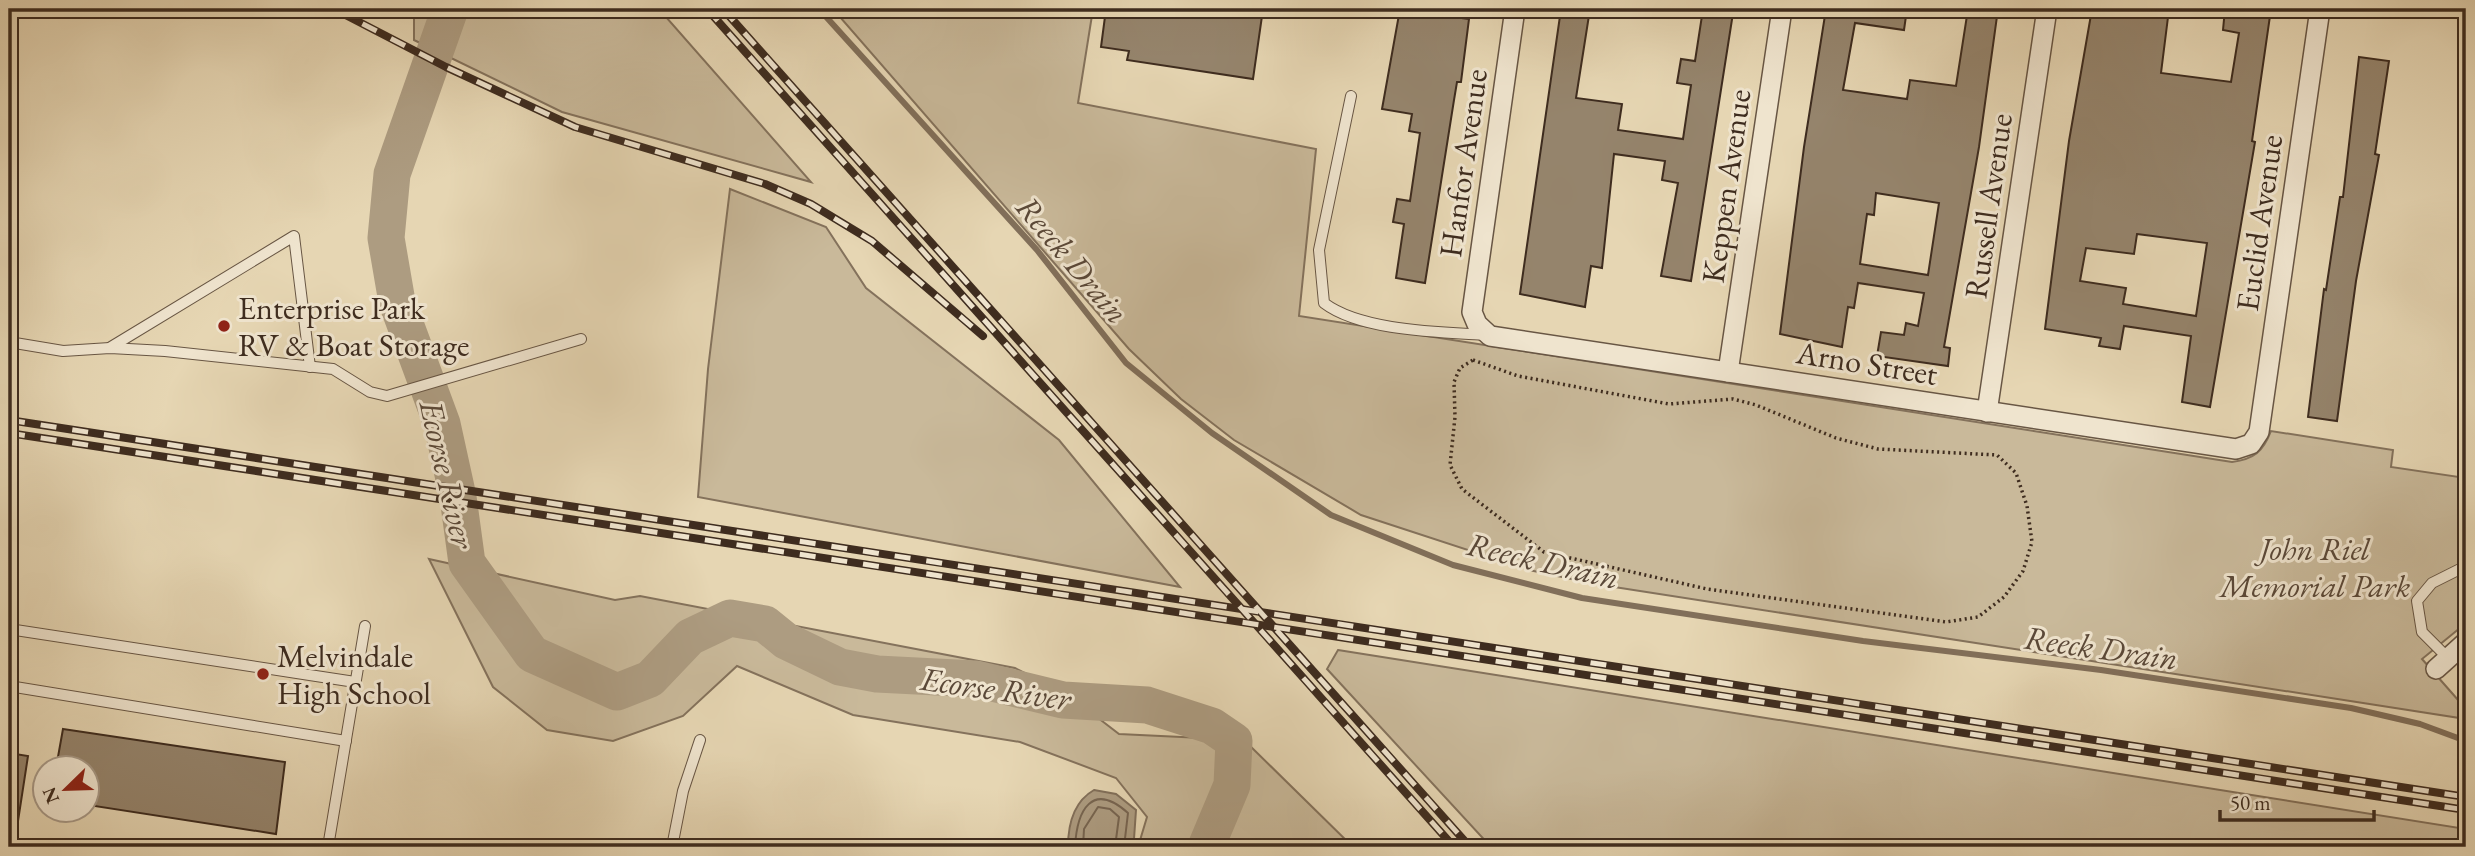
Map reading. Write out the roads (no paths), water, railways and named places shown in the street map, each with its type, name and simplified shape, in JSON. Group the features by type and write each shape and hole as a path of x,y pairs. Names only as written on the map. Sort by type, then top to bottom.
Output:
{"street":[{"name":"Hanfor Avenue","path":"1483,330 1472,312 1515,9"},
{"name":"Keppen Avenue","path":"1728,372 1782,9"},
{"name":"Russell Avenue","path":"1987,412 2047,9"},
{"name":"Euclid Avenue","path":"2251,444 2259,432 2320,9"},
{"name":"Arno Street","path":"1483,330 1728,372 2236,449 2251,444"},
{"path":"2442,663 2466,642"}],"lane":[{"path":"1351,96 1319,250 1324,303 1340,315 1422,330 1483,330"},
{"path":"110,348 295,236 310,367"},
{"path":"9,342 63,351 110,348 333,369 370,392 387,396 581,339"},
{"path":"2442,663 2423,632 2417,601 2432,583 2466,566"},
{"path":"328,847 365,626"},
{"path":"9,629 355,682"},
{"path":"9,686 346,741"},
{"path":"672,847 683,791 700,740"}],"water":[{"path":"1094,790 1116,794 1136,810 1134,839 1129,847 1068,847 1073,815 1081,801"}],"waterway":[{"name":"Ecorse River","path":"450,9 392,174 386,238 397,302 442,424 458,497 467,563 532,654 617,692 650,679 690,637 730,618 765,624 786,641 840,667 877,674 976,679 1063,700 1147,705 1212,726 1234,741 1232,785 1206,847"},
{"name":"Reeck Drain","path":"819,9 1037,250 1126,363 1212,433 1331,515 1453,565 1582,598 1863,641 2101,670 2351,708 2420,724 2466,741"}],"railway":[{"path":"334,9 446,67 575,127 765,184 811,204 872,241 983,336"},
{"path":"707,9 1454,847"},
{"path":"723,9 1470,847"},
{"path":"9,420 2466,797"},
{"path":"9,433 2466,810"}],"place":[{"name":"Enterprise Park RV & Boat Storage","path":"224,326"},
{"name":"Melvindale High School","path":"263,674"}],"park label":[{"name":"John Riel Memorial Park","path":"2315,568"}]}
